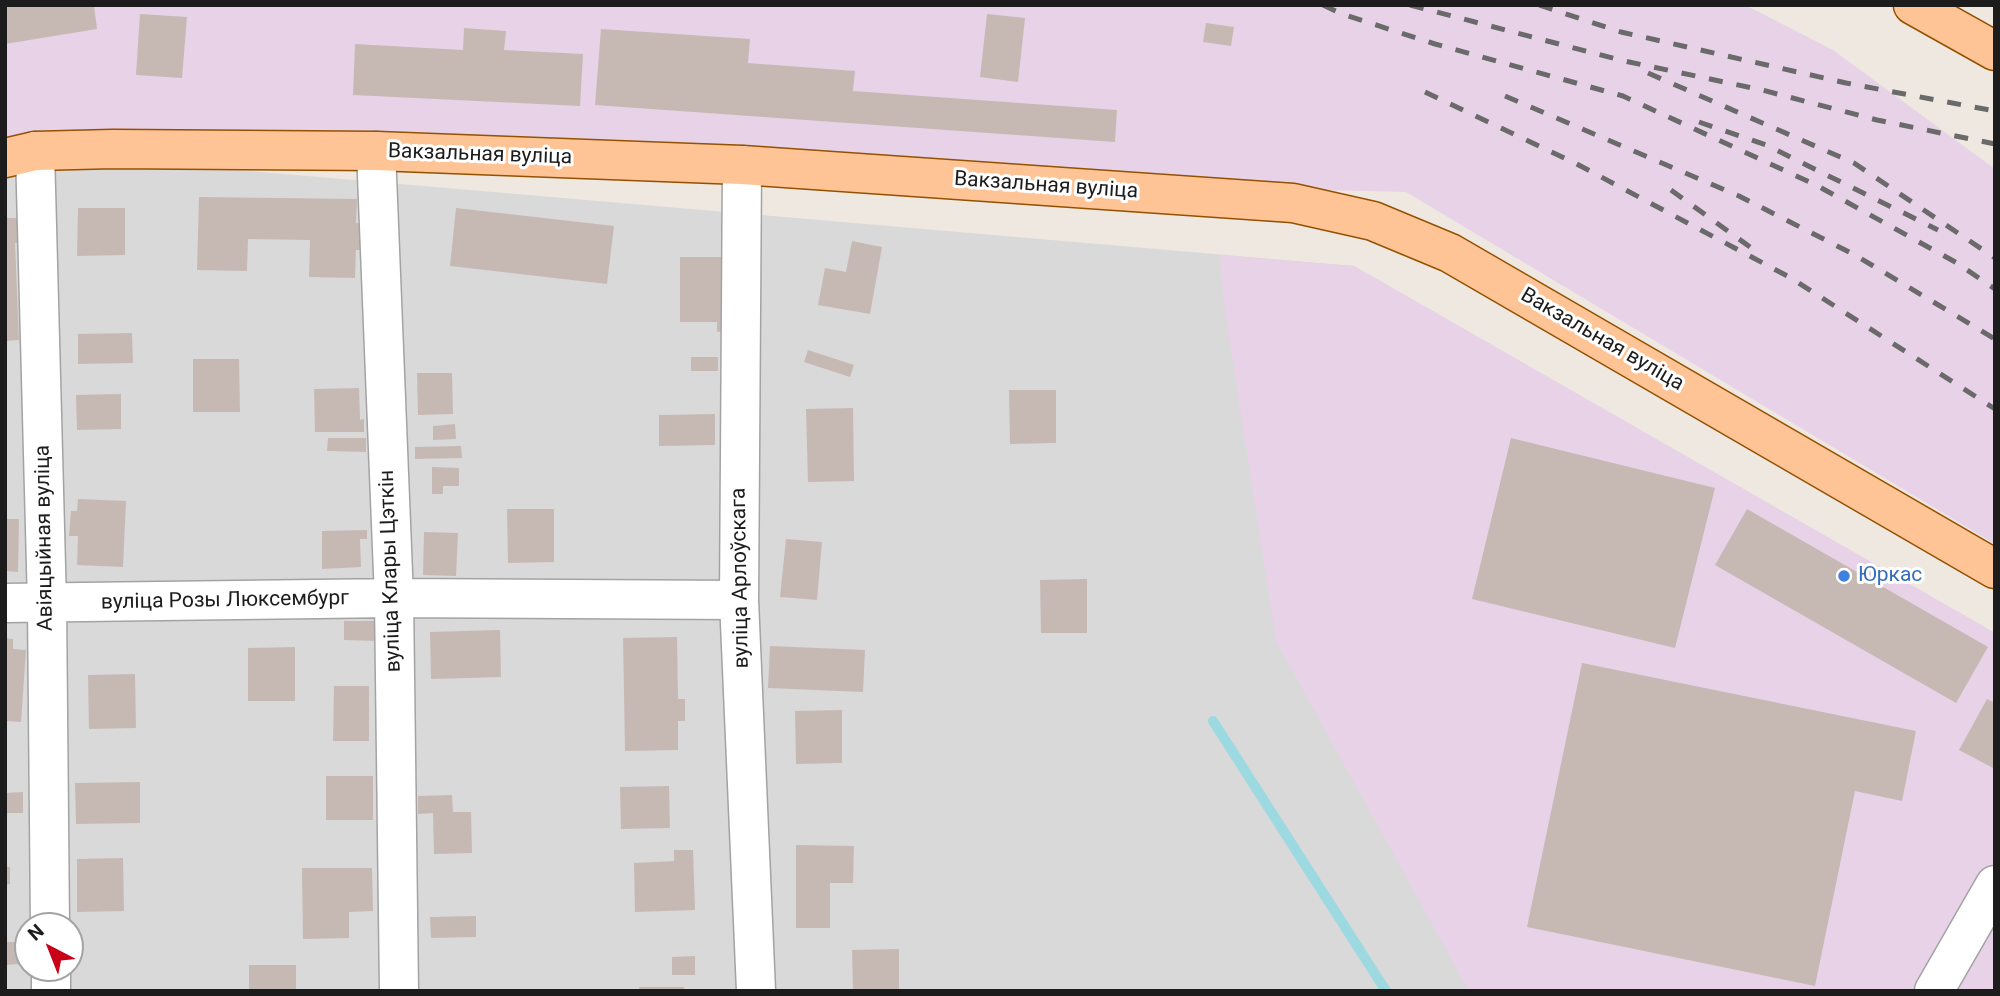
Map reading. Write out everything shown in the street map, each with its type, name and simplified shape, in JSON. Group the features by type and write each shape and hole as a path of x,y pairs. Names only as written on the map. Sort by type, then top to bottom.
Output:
{"main road":[{"path":"1913,5 1995,51"},
{"name":"Вакзальная вуліца","path":"20,155 113,149 376,151 742,165 1293,203 1373,221 1450,253 1995,569"}],"street":[{"name":"вуліца Клары Цэткін","path":"376,151 394,598 399,991"},
{"name":"Авіяцыйная вуліца","path":"20,155 47,604 50,912"},
{"name":"вуліца Арлоўскага","path":"742,165 738,600 756,991"},
{"name":"вуліца Розы Люксембург","path":"5,603 394,598 738,600"},
{"path":"1934,991 1995,885"}],"shaded area":[{"path":"5,5 1745,5 1833,50 1995,169 1995,544 1406,192 25,159 5,163"},
{"path":"5,150 1354,266 1995,633 1995,991 5,991"},
{"path":"1220,255 1354,266 1995,633 1995,991 1469,991 1276,641 1223,298"}],"building":[{"path":"5,5 94,5 97,29 5,44"},
{"path":"140,14 187,17 182,78 136,75"},
{"path":"987,14 1025,18 1018,82 980,77"},
{"path":"1206,23 1234,27 1231,46 1203,42"},
{"path":"464,28 506,31 504,50 583,54 580,106 353,95 355,44 463,50"},
{"path":"601,29 750,39 748,63 855,71 853,91 1117,110 1115,142 595,105"},
{"path":"199,197 357,199 356,223 367,223 368,250 356,250 355,278 309,277 310,240 248,239 247,271 197,270"},
{"path":"78,208 125,208 125,255 77,256"},
{"path":"456,208 614,226 607,284 450,266"},
{"path":"5,218 20,218 21,243 15,243 19,340 5,341"},
{"path":"852,241 882,247 870,314 818,305 825,268 846,272"},
{"path":"680,257 724,257 724,331 717,332 717,322 680,322"},
{"path":"132,333 133,363 78,364 78,334"},
{"path":"808,350 854,365 850,377 804,362"},
{"path":"691,357 718,357 718,371 691,371"},
{"path":"193,359 239,359 240,412 193,412"},
{"path":"417,373 452,373 453,414 418,415"},
{"path":"359,388 360,420 364,419 364,432 315,432 314,389"},
{"path":"1009,390 1056,390 1056,443 1010,444"},
{"path":"121,394 121,429 77,430 76,395"},
{"path":"853,408 854,481 808,482 806,409"},
{"path":"715,414 715,445 659,446 659,415"},
{"path":"455,424 456,439 433,440 433,426"},
{"path":"328,438 366,438 366,452 327,451"},
{"path":"1511,438 1715,488 1675,648 1472,599"},
{"path":"461,446 462,458 415,459 415,447"},
{"path":"432,467 459,468 459,486 443,486 443,494 432,494"},
{"path":"78,499 126,501 123,567 77,565 78,536 69,536 71,511 77,511"},
{"path":"507,509 554,509 554,562 508,563"},
{"path":"1747,509 1988,647 1956,703 1715,565"},
{"path":"5,519 19,519 18,572 5,571"},
{"path":"367,530 367,539 360,539 361,567 322,569 322,531"},
{"path":"424,532 458,533 456,576 423,575"},
{"path":"786,539 822,542 817,600 780,597"},
{"path":"1087,579 1087,633 1041,633 1040,580"},
{"path":"344,621 377,621 377,641 344,640"},
{"path":"500,630 501,677 431,679 430,632"},
{"path":"677,637 678,699 685,699 685,721 678,721 678,750 625,751 623,638"},
{"path":"5,638 13,639 13,649 26,650 21,722 5,721"},
{"path":"770,646 865,650 863,692 768,688"},
{"path":"295,647 295,701 248,701 248,648"},
{"path":"1582,663 1916,731 1902,801 1855,791 1815,986 1527,927"},
{"path":"135,674 136,728 89,729 88,675"},
{"path":"334,686 369,686 369,741 333,741"},
{"path":"1987,699 1995,703 1995,769 1959,750"},
{"path":"842,710 842,763 796,764 795,711"},
{"path":"326,776 373,776 373,820 326,820"},
{"path":"140,782 140,823 76,824 75,783"},
{"path":"669,786 670,828 621,829 620,787"},
{"path":"23,792 23,813 5,813 5,793"},
{"path":"452,795 453,812 471,812 472,853 434,854 433,813 418,814 418,796"},
{"path":"796,845 854,846 853,883 830,883 830,928 796,928"},
{"path":"674,850 693,850 695,910 635,912 634,863 674,861"},
{"path":"123,858 124,911 77,912 77,859"},
{"path":"5,867 10,867 10,884 5,885"},
{"path":"302,868 372,868 373,911 349,912 349,938 303,939"},
{"path":"476,916 476,937 431,938 430,917"},
{"path":"5,942 14,942 14,964 5,965"},
{"path":"899,949 899,991 853,991 852,950"},
{"path":"695,956 695,975 672,975 672,957"},
{"path":"249,965 296,965 296,991 249,991"},
{"path":"639,987 684,987 684,991 639,991"}],"waterway":[{"path":"1213,721 1386,991"}],"railway":[{"path":"1323,5 1342,14 1435,44 1623,96 1816,185 1957,263 1995,289"},
{"path":"1410,5 1620,60 1762,90 1877,120 1995,144"},
{"path":"1539,5 1621,32 1846,83 1995,111"},
{"path":"1648,73 1854,163 1995,258"},
{"path":"1425,92 1575,163 1791,278 1995,409"},
{"path":"1505,96 1739,196 1855,255 1995,339"},
{"path":"1699,122 1766,145 1938,230"},
{"path":"1671,190 1750,247"}],"place":[{"name":"Юркас","path":"1844,576"}]}
